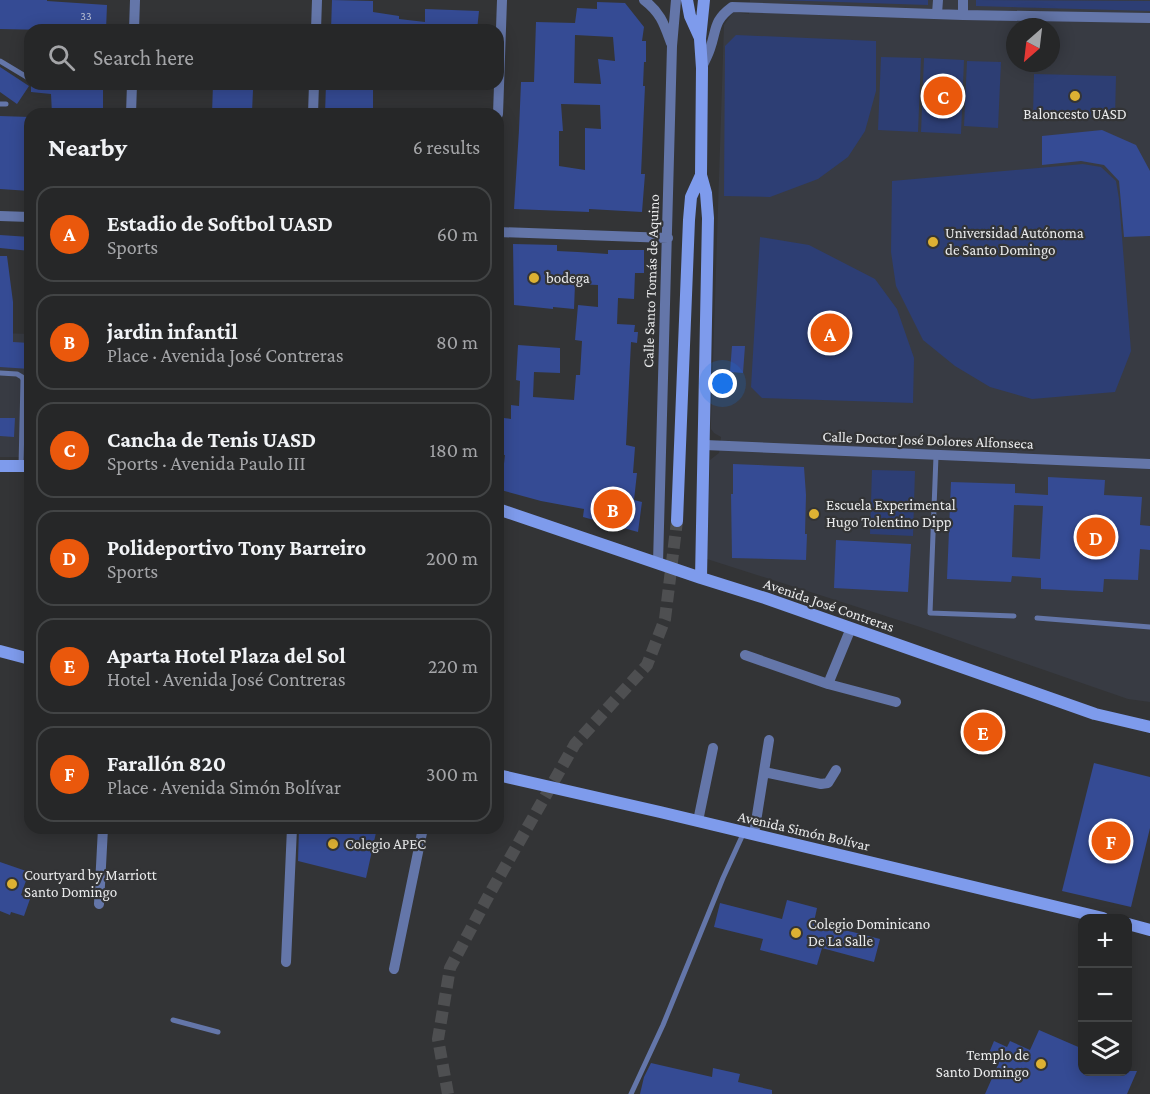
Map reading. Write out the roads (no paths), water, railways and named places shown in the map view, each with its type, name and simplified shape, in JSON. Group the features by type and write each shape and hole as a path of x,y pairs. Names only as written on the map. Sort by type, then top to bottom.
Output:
{"main road":[{"path":"687,0 690,16 700,39"},
{"path":"701,578 708,218 706,193 701,175 700,39 704,0"},
{"path":"677,521 689,219 691,197 701,175"},
{"path":"0,466 24,466"},
{"name":"Avenida José Contreras","path":"504,511 765,598 1095,714 1150,727"},
{"path":"0,651 24,657"},
{"name":"Avenida Simón Bolívar","path":"504,776 1086,914"},
{"path":"1132,925 1150,930"}],"street":[{"path":"134,24 135,0"},
{"path":"316,24 317,0"},
{"path":"501,24 502,0"},
{"path":"644,0 655,9 663,21 672,46"},
{"name":"Calle Santo Tomás de Aquino","path":"658,562 672,46 676,0"},
{"path":"937,14 938,0"},
{"path":"963,0 963,15"},
{"path":"702,68 710,50 717,23 732,4 963,15 1150,18"},
{"path":"131,108 132,90"},
{"path":"313,108 314,90"},
{"path":"498,108 499,90"},
{"path":"0,216 24,217"},
{"path":"504,232 668,238"},
{"name":"Calle Doctor José Dolores Alfonseca","path":"705,445 1150,464"},
{"path":"828,684 851,628"},
{"path":"745,655 828,684 896,702"},
{"path":"749,833 764,772 769,740"},
{"path":"698,821 713,748"},
{"path":"764,772 821,784 828,783 836,770"},
{"path":"99,904 103,834"},
{"path":"286,962 292,834"},
{"path":"394,969 422,834"}],"lane":[{"path":"0,61 24,75"},
{"path":"0,373 17,374 22,377 24,443"},
{"path":"936,456 930,613 1014,616"},
{"path":"1037,618 1150,627"},
{"path":"631,1094 663,1025 723,878 749,833"},
{"path":"173,1020 218,1032"}],"tunnel":[{"path":"448,1094 438,1039 450,968 575,744 647,665 665,619 677,521"}],"place":[{"name":"Cancha de Tenis UASD","path":"943,96"},
{"name":"Baloncesto UASD","path":"1075,96"},
{"name":"Universidad Autónoma de Santo Domingo","path":"933,242"},
{"name":"bodega","path":"534,278"},
{"name":"Estadio de Softbol UASD","path":"830,333"},
{"name":"jardin infantil","path":"613,509"},
{"name":"Escuela Experimental Hugo Tolentino Dipp","path":"814,514"},
{"name":"Polideportivo Tony Barreiro","path":"1096,537"},
{"name":"Aparta Hotel Plaza del Sol","path":"983,732"},
{"name":"Farallón 820","path":"1111,841"},
{"name":"Colegio APEC","path":"333,844"},
{"name":"Courtyard by Marriott Santo Domingo","path":"12,884"},
{"name":"Colegio Dominicano De La Salle","path":"796,933"},
{"name":"Templo de Santo Domingo","path":"1041,1064"}]}
